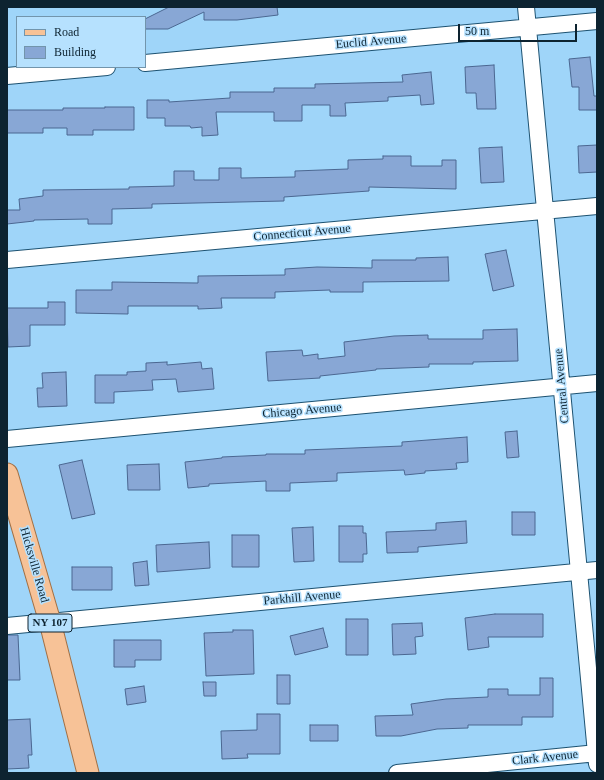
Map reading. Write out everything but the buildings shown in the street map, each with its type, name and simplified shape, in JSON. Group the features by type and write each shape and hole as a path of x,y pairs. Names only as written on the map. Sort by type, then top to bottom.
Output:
{"main road":[{"name":"Hicksville Road","path":"7,474 50,622 88,773"}],"street":[{"name":"Central Avenue","path":"526,7 597,757"},
{"name":"Euclid Avenue","path":"146,63 597,21"},
{"path":"7,76 96,68"},
{"name":"Connecticut Avenue","path":"7,260 597,206"},
{"name":"Chicago Avenue","path":"7,439 597,383"},
{"name":"Parkhill Avenue","path":"7,626 597,570"},
{"name":"Clark Avenue","path":"397,773 597,757"}]}
